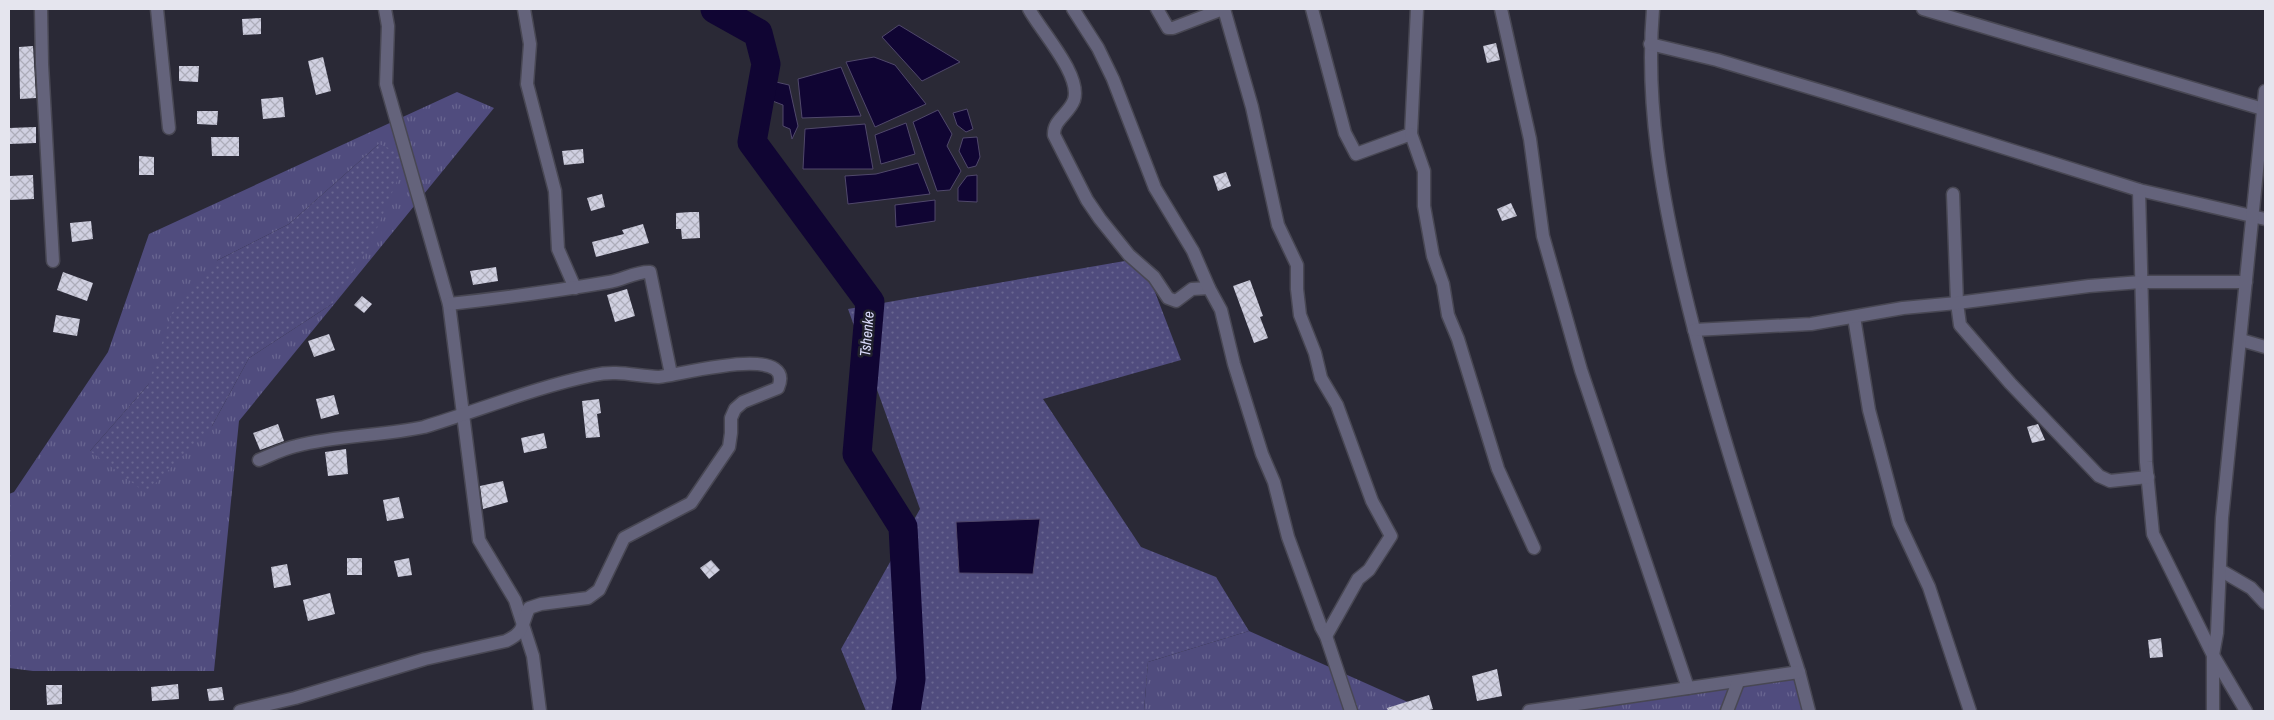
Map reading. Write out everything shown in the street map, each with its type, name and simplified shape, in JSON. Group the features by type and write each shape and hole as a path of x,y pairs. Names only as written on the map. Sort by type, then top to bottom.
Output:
{"street":[{"path":"41,9 42,64 53,261"},
{"path":"157,9 168,128"},
{"path":"385,9 388,26 386,84 449,304 479,540 515,600 533,656 540,711"},
{"path":"524,9 530,44 527,84 556,190 558,250 575,288"},
{"path":"1029,9 1063,62 1075,86 1074,99 1053,128 1054,135 1087,200 1120,245 1154,277 1168,298 1176,301 1192,289 1208,288"},
{"path":"1073,9 1098,48 1113,79 1156,188 1193,251 1208,288 1221,310 1234,364 1262,454 1274,482 1288,536 1326,636 1351,711"},
{"path":"1157,9 1165,25 1168,28 1173,28 1223,9 1252,107 1278,225 1298,265 1297,289 1300,315 1315,353 1322,378 1337,404 1372,501 1390,536 1369,570 1358,579 1326,636"},
{"path":"1312,9 1345,134 1354,153 1356,154 1411,134"},
{"path":"1417,9 1411,134 1424,171 1424,206 1433,256 1443,284 1448,315 1458,339 1498,469 1534,548"},
{"path":"1501,9 1530,139 1543,236 1581,370 1688,688"},
{"path":"1654,9 1650,44 1654,124 1666,213 1694,330 1723,437 1799,672 1809,711"},
{"path":"1923,9 2263,118"},
{"path":"1650,44 1717,60 1832,94 2139,190 2265,218"},
{"path":"2213,711 2213,655 2222,518 2265,91"},
{"path":"2139,190 2148,477 2153,534 2213,655 2246,711"},
{"path":"1953,194 1957,304 1960,325 2010,383 2099,476 2110,481 2148,477"},
{"path":"449,304 619,281 642,272 650,272 671,374"},
{"path":"1694,330 1811,324 1903,308 1957,304 2020,294 2141,282 2246,282"},
{"path":"1854,317 1869,410 1899,523 1929,586 1970,711"},
{"path":"2241,340 2265,347"},
{"path":"240,711 295,698 425,659 506,641 518,635 524,626 529,608 541,604 588,598 599,590 624,538 691,504 729,447 731,418 735,409 743,402 778,388 780,382 775,369 768,364 723,364 659,377 612,372 596,374 404,431 353,436 293,446 259,460"},
{"path":"2220,570 2251,588 2265,603"},
{"path":"1529,711 1573,709 1688,688 1799,672"},
{"path":"1727,711 1738,682"}],"green space":[{"path":"457,92 494,108 239,421 214,671 33,671 9,668 9,494 14,492 108,352 149,234","holes":["379,144 332,304 249,358 212,426 90,451 148,385 218,260 289,224"]},
{"path":"379,144 405,155 397,181 369,247 332,304 249,358 212,426 146,493 90,451 148,385 172,313 218,260 289,224"},
{"path":"1142,258 1181,360 1043,399 1141,547 1216,577 1249,631 1148,662 1144,711 866,711 841,649 920,509 848,309"},
{"path":"1249,631 1428,711 1144,711 1148,662"},
{"path":"1799,672 1809,711 1529,711"}],"shaded area":[{"path":"899,25 960,62 922,81 882,37"},
{"path":"874,57 895,65 926,104 875,127 846,62"},
{"path":"841,67 861,116 802,118 798,79"},
{"path":"776,82 789,85 798,126 792,139 790,129 783,126 783,105 770,100"},
{"path":"967,109 973,129 966,132 957,125 953,113"},
{"path":"938,110 952,134 947,146 961,171 950,190 937,191 913,122"},
{"path":"906,123 915,154 881,164 875,135"},
{"path":"865,124 873,169 803,169 805,129"},
{"path":"977,137 980,157 976,166 968,168 959,151 963,138"},
{"path":"918,163 930,194 848,204 845,176 876,174"},
{"path":"977,175 977,202 958,201 958,188 967,176"},
{"path":"935,200 935,221 896,227 895,205"},
{"path":"1040,519 1033,574 959,573 956,522"}],"building":[{"path":"261,18 261,34 243,35 242,19"},
{"path":"1496,43 1500,60 1487,63 1483,46"},
{"path":"33,46 36,98 20,99 19,47"},
{"path":"323,57 331,91 316,95 308,61"},
{"path":"179,66 199,66 198,82 179,81"},
{"path":"283,97 285,117 263,119 261,99"},
{"path":"197,111 218,111 217,125 197,124"},
{"path":"36,127 36,143 9,144 9,128"},
{"path":"211,137 239,137 239,156 212,156"},
{"path":"583,149 584,163 564,165 562,151"},
{"path":"139,156 154,157 154,175 139,175"},
{"path":"1226,172 1231,186 1218,191 1213,176"},
{"path":"33,175 34,199 9,200 9,176"},
{"path":"602,194 605,207 591,211 587,198"},
{"path":"1511,203 1517,216 1502,221 1497,209"},
{"path":"699,212 700,238 682,239 681,229 676,229 676,213"},
{"path":"91,221 93,239 72,242 70,223"},
{"path":"643,224 649,243 596,257 592,242 624,234 622,230"},
{"path":"496,267 498,281 473,285 470,271"},
{"path":"63,272 93,283 87,301 57,290"},
{"path":"1250,280 1263,316 1260,317 1268,338 1254,343 1233,286"},
{"path":"627,289 635,316 615,322 607,295"},
{"path":"362,296 372,304 364,313 354,305"},
{"path":"56,315 80,319 77,336 53,332"},
{"path":"329,334 335,350 314,357 308,341"},
{"path":"334,395 339,414 321,419 316,399"},
{"path":"599,399 601,413 597,414 600,437 586,438 582,401"},
{"path":"278,424 284,441 260,450 253,433"},
{"path":"2038,424 2045,440 2032,443 2027,427"},
{"path":"544,433 547,448 524,453 521,438"},
{"path":"346,449 348,474 328,476 325,452"},
{"path":"503,481 508,502 483,509 480,486"},
{"path":"399,497 404,518 387,521 383,500"},
{"path":"347,558 362,558 362,575 347,575"},
{"path":"409,558 412,575 398,577 394,561"},
{"path":"711,560 720,570 709,579 700,568"},
{"path":"287,564 291,585 274,588 271,567"},
{"path":"330,593 335,614 308,621 303,600"},
{"path":"2161,638 2163,657 2150,658 2148,640"},
{"path":"1497,669 1502,696 1477,701 1472,676"},
{"path":"178,684 179,699 152,701 151,687"},
{"path":"46,685 62,685 62,704 47,705"},
{"path":"222,687 224,700 209,701 207,689"},
{"path":"1429,695 1433,709 1426,711 1388,711 1387,708"}],"waterway":[{"name":"Tshenke","path":"715,9 758,33 766,64 752,142 870,302 857,454 903,527 911,679 906,711"}]}
